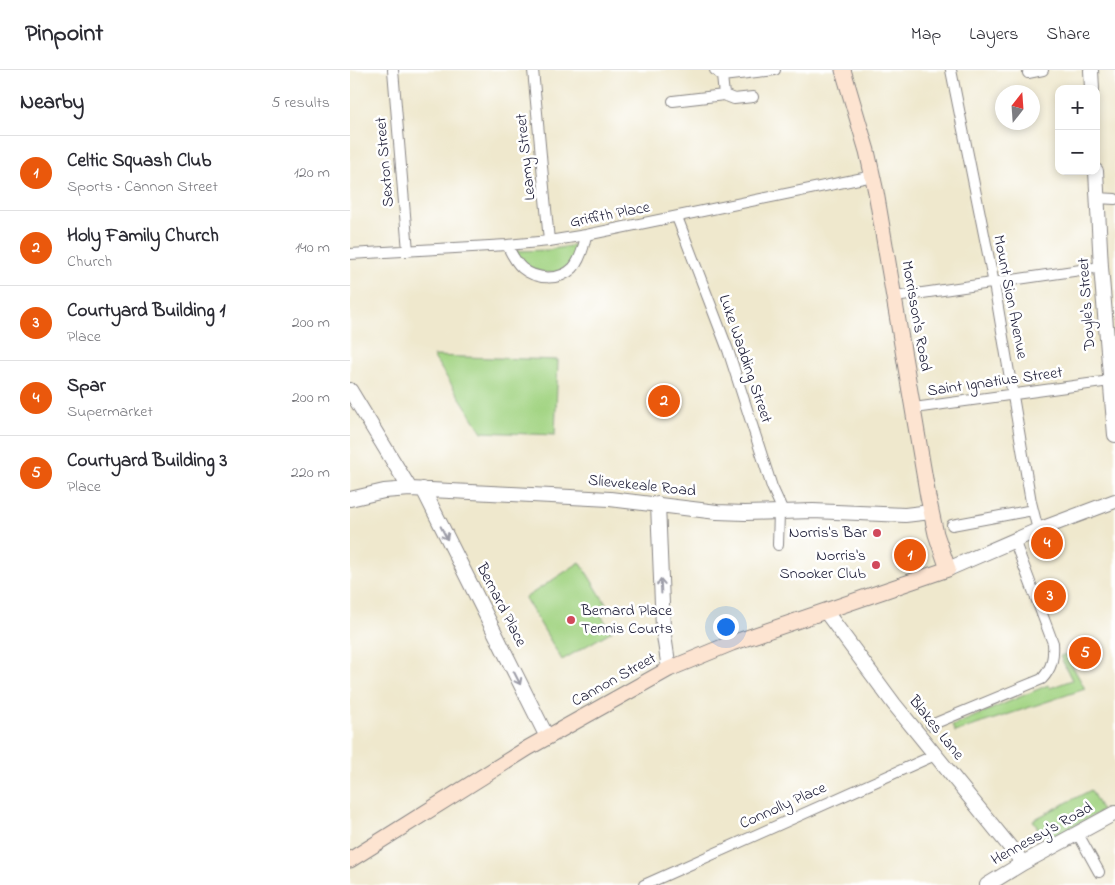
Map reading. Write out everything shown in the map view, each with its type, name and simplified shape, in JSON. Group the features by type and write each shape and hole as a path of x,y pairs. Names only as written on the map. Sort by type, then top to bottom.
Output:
{"main road":[{"name":"Morrisson's Road","path":"843,70 873,176 931,512 948,569"},
{"name":"Cannon Street","path":"350,860 547,737 669,669 732,643 948,569"}],"street":[{"name":"Sexton Street","path":"393,70 408,250"},
{"name":"Leamy Street","path":"533,70 549,241"},
{"path":"724,95 719,73 775,70"},
{"name":"Mount Sion Avenue","path":"951,70 994,284 1012,394 1038,530"},
{"path":"1028,73 1043,70"},
{"path":"1091,70 1092,85"},
{"path":"673,101 724,95 734,99 752,97"},
{"name":"Doyle's Street","path":"1096,175 1101,267 1115,435"},
{"name":"Griffith Place","path":"350,254 549,241 677,217 873,176"},
{"path":"1097,198 1115,199"},
{"name":"Luke Wadding Street","path":"677,217 722,333 781,512"},
{"path":"507,245 513,257 527,272 536,276 552,277 563,274 572,268 581,254 586,235"},
{"path":"895,297 1101,267"},
{"name":"Saint Ignatius Street","path":"914,408 1110,381"},
{"name":"Bernard Place","path":"350,390 417,489 547,737"},
{"name":"Slievekeale Road","path":"350,499 384,491 417,489 610,499 717,512 813,511 905,515 931,512"},
{"path":"948,569 1038,530 1115,501"},
{"path":"658,504 663,629 669,669"},
{"path":"952,525 1033,510"},
{"path":"778,545 781,512"},
{"path":"931,725 1042,679 1049,671 1054,656 1053,643 1014,540"},
{"name":"Blakes Lane","path":"826,612 865,667 1023,862"},
{"name":"Connolly Place","path":"644,885 935,755"},
{"name":"Hennessy's Road","path":"987,885 1023,862 1114,816"},
{"path":"1078,834 1099,872"}],"green space":[{"path":"581,244 569,265 552,273 538,271 531,267 515,251 548,250"},
{"path":"433,356 558,360 555,435 482,432"},
{"name":"Bernard Place Tennis Courts","path":"580,562 606,604 597,610 612,631 562,660 525,598"},
{"path":"1066,654 1085,689 955,732 952,726 1048,685 1050,688 1072,680 1060,656"},
{"path":"1091,790 1102,811 1045,841 1033,820"}],"place":[{"name":"Holy Family Church","path":"664,401"},
{"name":"Norris's Bar","path":"877,533"},
{"name":"Spar","path":"1047,543"},
{"name":"Celtic Squash Club","path":"910,555"},
{"name":"Norris's Snooker Club","path":"876,565"},
{"name":"Courtyard Building 1","path":"1050,596"},
{"name":"Bernard Place Tennis Courts","path":"571,620"},
{"name":"Courtyard Building 3","path":"1085,653"}]}
